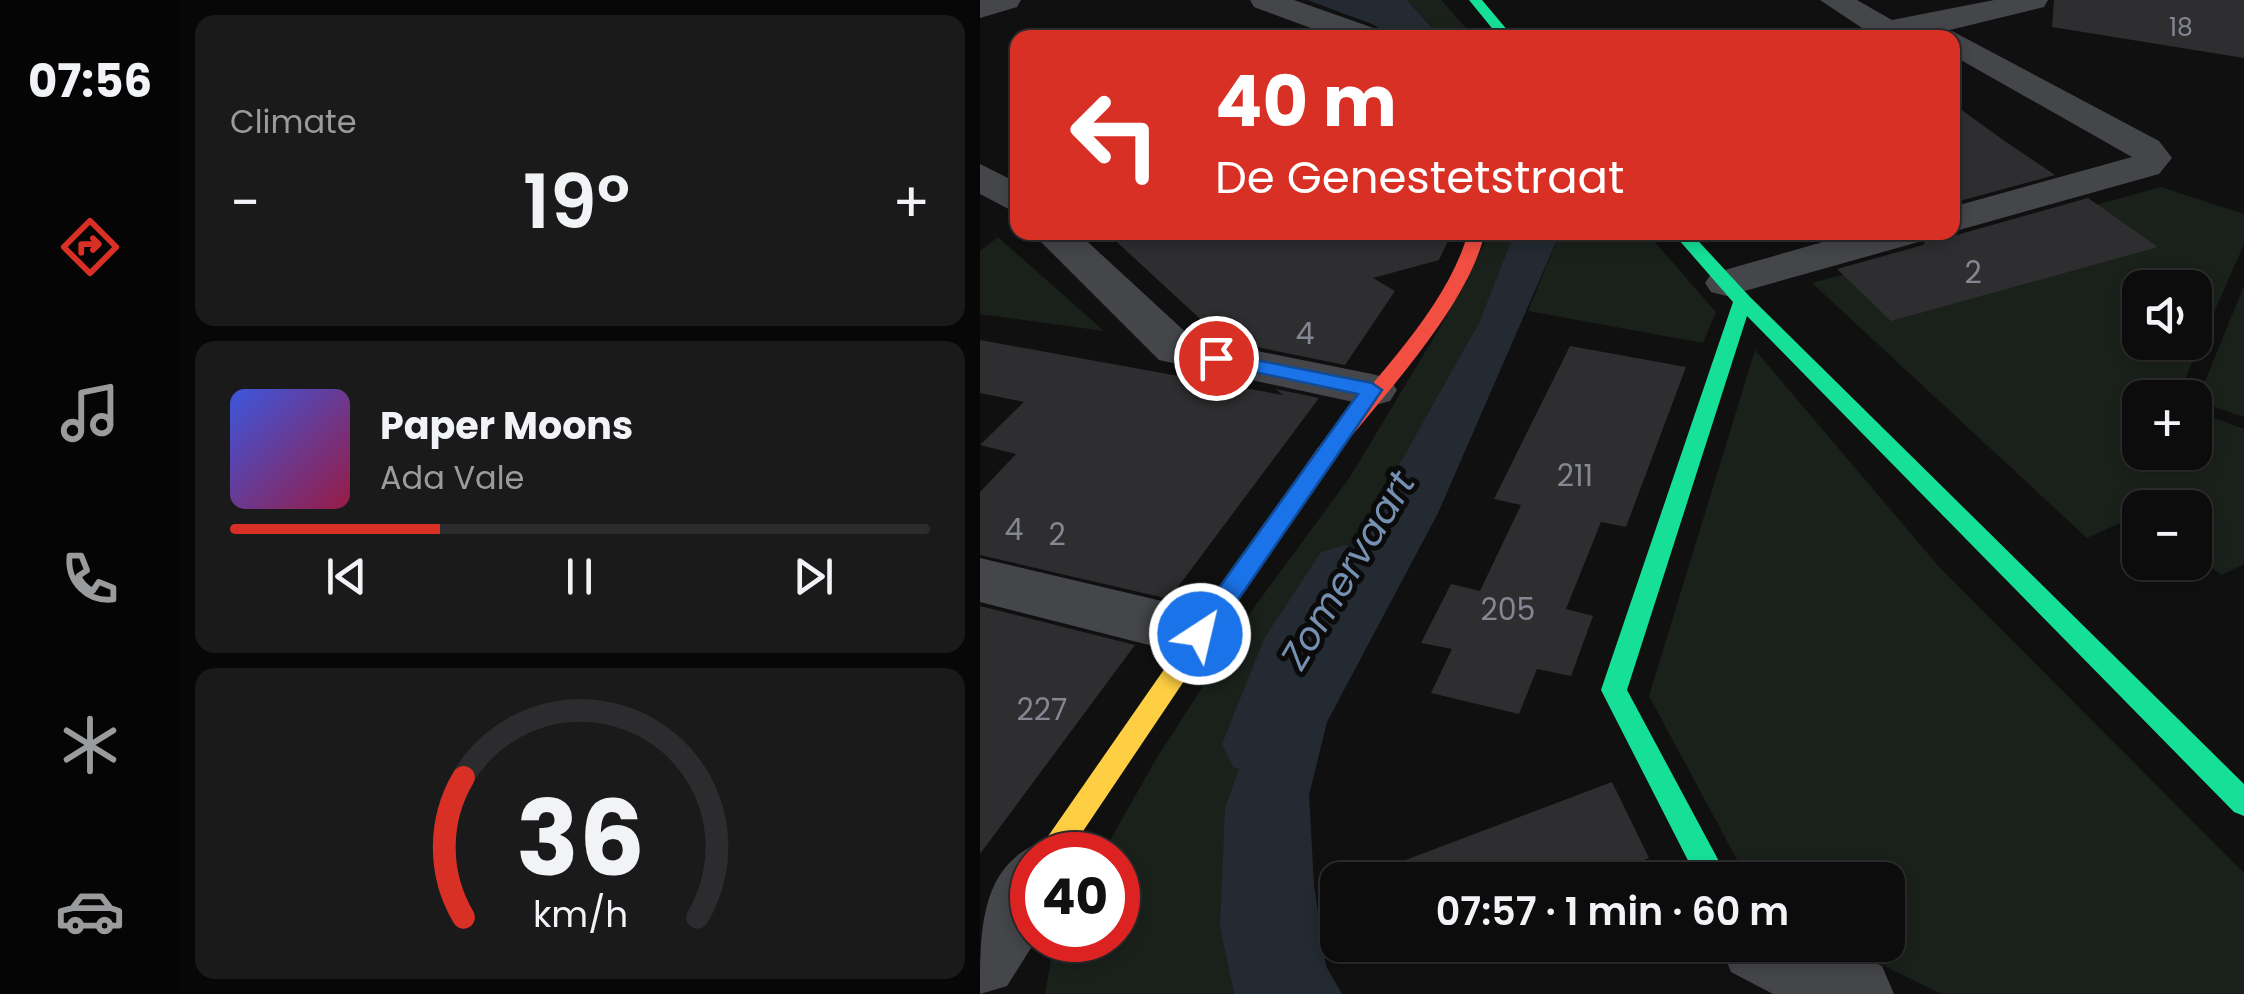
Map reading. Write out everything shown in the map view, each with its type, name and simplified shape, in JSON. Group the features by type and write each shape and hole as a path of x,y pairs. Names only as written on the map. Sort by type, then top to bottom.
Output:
{"street":[{"path":"980,9 1006,0"},
{"path":"1265,0 1348,30"},
{"path":"1476,0 1501,30"},
{"path":"1835,0 1886,30"},
{"path":"1957,30 2033,0"},
{"path":"1960,46 2146,150 2153,158 2145,166 1960,218"},
{"path":"980,176 1010,197"},
{"path":"1060,240 1176,350 1372,390"},
{"path":"1066,832 1372,390 1449,300 1471,264 1476,240"},
{"path":"1687,240 2244,803"},
{"path":"1735,292 1884,240"},
{"path":"1705,862 1614,690 1735,292"},
{"path":"980,580 1200,634"},
{"path":"980,959 1010,915"},
{"path":"1791,962 1854,994"}],"shaded area":[{"path":"1407,0 1441,0 1468,30 1434,30"},
{"path":"2161,187 2244,214 2244,244 2212,317 2212,270 2122,270 2122,360 2193,360 2184,380 2122,380 2122,470 2212,470 2212,417 2244,429 2244,564 2221,575 2212,568 2212,490 2122,490 2122,522 2087,538 1812,283"},
{"path":"998,237 1104,331 980,314 980,251"},
{"path":"1486,240 1513,240 1220,928 1234,994 1045,994 1050,962 1140,962 1140,832 1115,832 1153,764 1250,613 1350,477 1442,324"},
{"path":"1557,240 1653,240 1716,312 1703,343 1528,311"},
{"path":"2244,286 2244,417 2212,406 2212,380 2206,380"},
{"path":"1755,350 1940,568 2244,873 2244,994 1941,994 1876,962 1905,962 1905,862 1738,862 1649,696"}],"water":[{"path":"1307,0 1407,0 1434,30 1383,30"},
{"path":"1512,240 1557,240 1438,513 1327,722 1309,795 1320,962 1325,962 1342,994 1234,994 1220,928 1225,808 1259,714 1479,323"}],"building":[{"path":"2054,0 2244,0 2244,58 2052,27"},
{"path":"1960,109 2006,142 2055,175 1960,201"},
{"path":"2088,198 2158,247 1891,321 1837,269 1923,245 1926,240 1960,240 1960,234"},
{"path":"1115,240 1448,240 1439,260 1373,278 1395,291 1345,365 1223,340"},
{"path":"980,340 1283,395 1276,389 1319,398 1169,599 980,555 980,492 1016,454 980,445 1024,402 980,393"},
{"path":"1570,346 1686,367 1626,527 1601,522 1566,609 1593,616 1571,676 1537,669 1519,714 1431,693 1452,649 1421,643 1451,584 1480,591 1521,505 1494,499"},
{"path":"980,606 1135,645 980,854"},
{"path":"1612,782 1649,858 1639,862 1400,862"}],"waterway":[{"name":"Zomervaart","path":"1260,744 1289,659 1345,570"}],"traffic: fast":[{"path":"1475,0 1501,30"},
{"path":"1687,240 1743,301 2244,803"},
{"path":"1705,862 1614,690 1743,301"}],"traffic: slow":[{"path":"1066,832 1326,453"}],"traffic: jam":[{"path":"1326,453 1448,299 1471,256 1475,240"}],"route":[{"path":"1200,634 1372,390 1216,358"}]}
